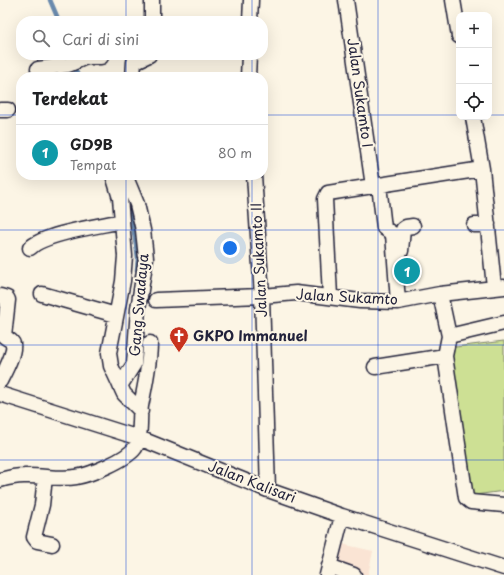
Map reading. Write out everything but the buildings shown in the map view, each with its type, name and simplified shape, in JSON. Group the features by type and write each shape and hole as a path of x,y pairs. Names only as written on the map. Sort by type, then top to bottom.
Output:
{"street":[{"path":"152,0 152,16"},
{"path":"250,16 251,0"},
{"name":"Jalan Sukamto I","path":"346,0 384,228 393,234 395,257"},
{"path":"453,0 456,18"},
{"path":"38,69 69,67 81,60"},
{"path":"133,72 134,62 138,60"},
{"path":"248,72 249,60"},
{"path":"474,120 482,169 481,224 499,287"},
{"path":"330,296 325,199 328,193 482,169"},
{"path":"115,180 120,198 125,256 109,353 111,366 124,394 141,411"},
{"name":"Gang Swadaya","path":"120,386 134,364 138,309 146,258 143,230 137,204 127,180"},
{"name":"Jalan Sukamto II","path":"254,180 262,296 268,490"},
{"path":"30,248 40,240 53,236 122,221"},
{"path":"398,302 395,257 401,252 402,230 406,226 412,226"},
{"name":"Jalan Sukamto","path":"156,300 262,296 296,293 330,296 360,301 398,302 440,294 499,287"},
{"path":"42,294 116,315"},
{"path":"440,294 449,336 445,356 466,498 471,502 504,505"},
{"path":"0,296 7,298 8,300 4,336 13,344 13,351 0,381"},
{"path":"449,336 504,323"},
{"name":"Gang Swadaya","path":"136,437 148,369 150,343"},
{"path":"375,367 445,356"},
{"name":"Jalan Kalisari","path":"0,394 136,437 268,490 342,516 504,568"},
{"path":"0,480 23,476 75,477 93,473 115,462 134,449 136,437"},
{"path":"45,477 42,505 34,538 37,541 52,544"},
{"path":"342,516 328,571 354,575"}],"shaded area":[{"path":"333,542 373,551 368,575 325,575"}],"green space":[{"path":"504,341 504,491 468,496 447,348"}],"waterway":[{"path":"50,0 57,16"},
{"path":"70,60 76,72"},
{"path":"130,206 138,258 137,270"}],"place":[{"name":"GD9B","path":"407,271"},
{"name":"GKPO Immanuel","path":"179,353"}]}
